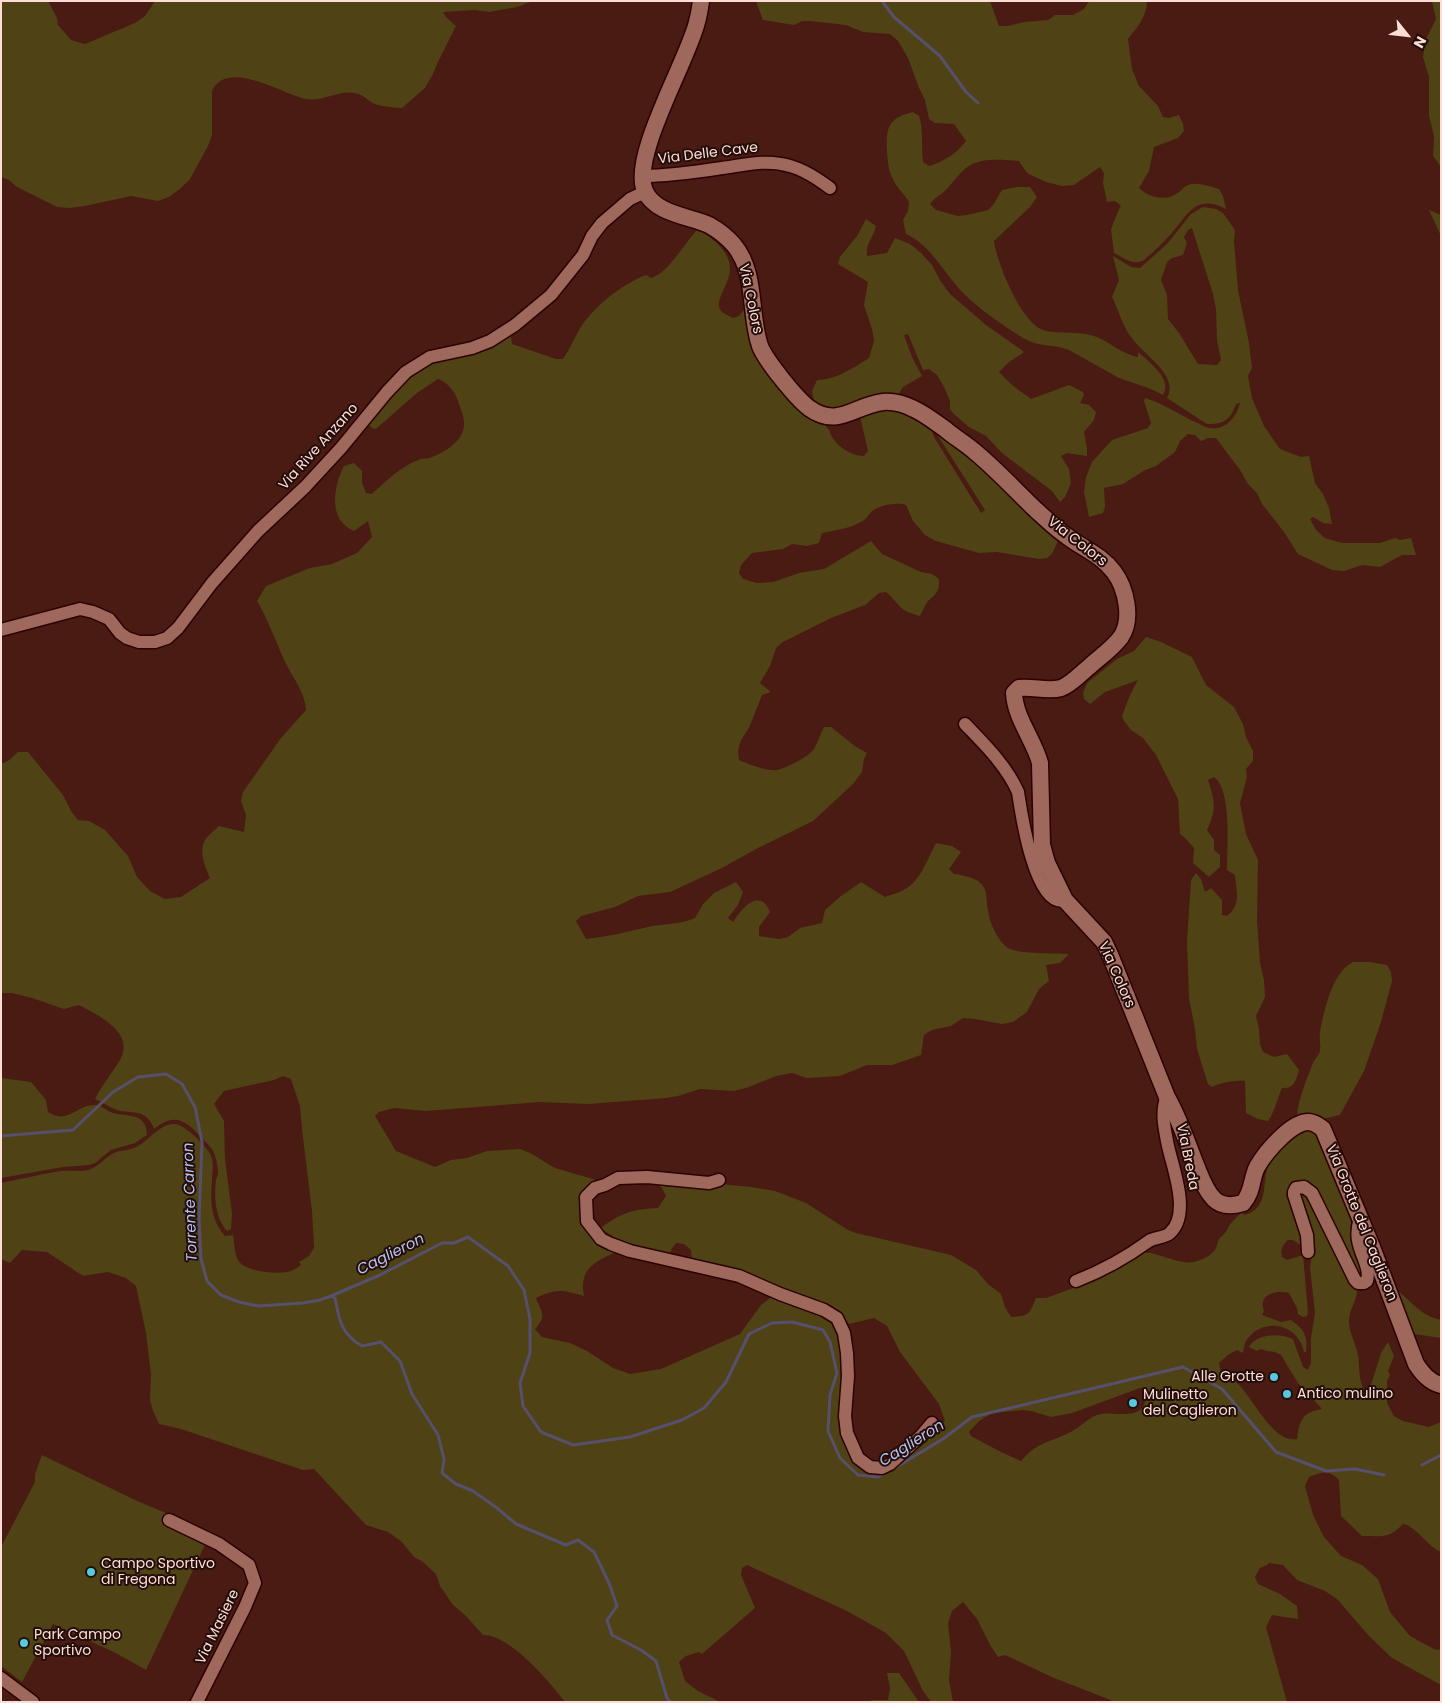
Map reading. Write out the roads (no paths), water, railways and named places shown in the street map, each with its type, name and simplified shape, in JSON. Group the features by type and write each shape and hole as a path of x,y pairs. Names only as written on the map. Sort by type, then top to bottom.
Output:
{"street":[{"path":"645,192 642,176 644,158 697,23 701,1"},
{"name":"Via Delle Cave","path":"642,176 661,176 768,162 792,166 816,178 830,188"},
{"name":"Via Rive Anzano","path":"1,630 80,609 93,612 109,620 120,633 139,642 156,642 166,638 178,628 212,583 258,532 317,473 406,372 430,356 472,348 490,340 515,324 551,295 583,255 592,236 602,223 630,199 645,192"},
{"name":"Via Colors","path":"645,192 662,208 709,226 734,245 746,268 760,345 771,365 800,401 812,410 834,417 880,402 902,404 924,414 975,451 1055,527 1103,560 1120,582 1124,591 1126,605 1125,627 1121,636 1065,686 1044,689 1019,688 1014,693 1014,703 1037,751 1040,763 1042,845 1047,863 1065,900 1104,942 1204,1186"},
{"path":"965,724 991,751 1014,783 1018,792 1029,852 1040,879 1051,898 1061,901 1065,900"},
{"name":"Via Breda","path":"1076,1281 1110,1266 1144,1246 1150,1240 1169,1234 1178,1223 1181,1204 1166,1136 1164,1103 1166,1097"},
{"name":"Via Grotte del Caglieron","path":"1204,1186 1219,1203 1228,1206 1243,1203 1251,1192 1256,1169 1264,1155 1290,1128 1302,1123 1313,1122 1323,1129 1372,1246 1416,1364 1434,1383 1441,1385"},
{"path":"719,1180 709,1183 647,1177 618,1178 595,1188 586,1197 587,1222 601,1239 630,1251 739,1276 824,1310 837,1318 844,1333 847,1353 848,1376 845,1416 847,1433 858,1458 870,1467 882,1468 890,1464 921,1436 932,1423"},
{"path":"1308,1252 1307,1235 1294,1195 1296,1188 1304,1187 1312,1193 1355,1280 1358,1283 1364,1283 1369,1275 1358,1244 1356,1230 1360,1219"},
{"name":"Via Masiere","path":"169,1520 219,1544 249,1565 255,1583 198,1702"},
{"path":"1,1678 17,1698 33,1702"}],"waterway":[{"path":"882,1 894,17 940,56 966,92 978,103"},
{"name":"Torrente Carron","path":"1,1136 73,1130 113,1092 138,1077 166,1074 182,1084 195,1107 202,1142 199,1219 201,1259 207,1281 221,1295 239,1302 258,1306 303,1303 331,1296 335,1298 342,1326 349,1337 362,1346 381,1342 400,1361 412,1394 438,1435 444,1459 442,1473 456,1484 473,1491 516,1524 566,1545 578,1540 594,1552 609,1583 617,1606 607,1620 612,1635 641,1650 656,1661 667,1698 670,1702"},
{"name":"Caglieron","path":"331,1296 380,1275 442,1243 454,1243 468,1237 508,1266 524,1290 530,1319 530,1353 520,1383 523,1406 541,1432 573,1445 630,1437 682,1420 704,1408 726,1382 749,1334 772,1323 792,1322 823,1330 830,1342 837,1373 830,1395 828,1431 840,1458 858,1475 878,1477 887,1472"},
{"name":"Caglieron","path":"893,1469 943,1439 972,1417 1183,1367 1222,1389 1276,1452 1326,1471 1355,1469 1384,1475"},
{"path":"1422,1465 1441,1455"}],"place":[{"name":"Alle Grotte","path":"1274,1377"},
{"name":"Antico mulino","path":"1287,1394"},
{"name":"Mulinetto del Caglieron","path":"1133,1403"},
{"name":"Campo Sportivo di Fregona","path":"91,1572"},
{"name":"Park Campo Sportivo","path":"24,1643"}]}
